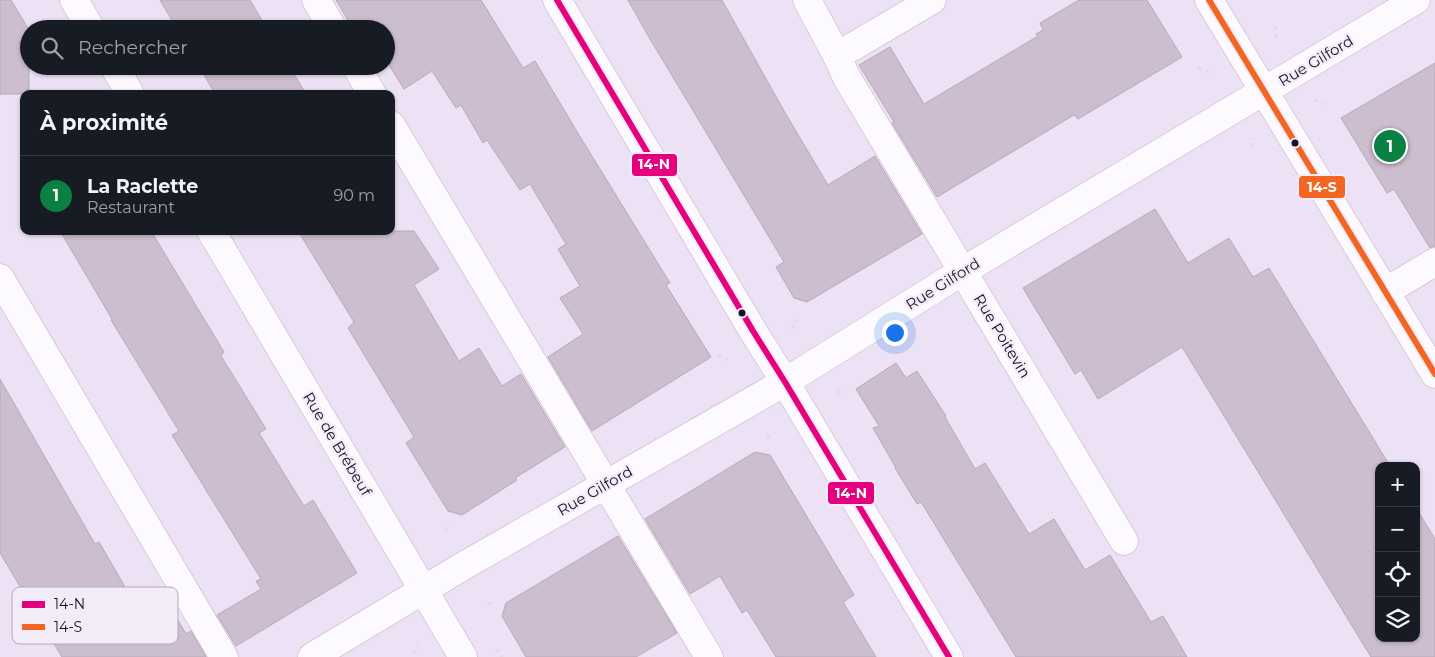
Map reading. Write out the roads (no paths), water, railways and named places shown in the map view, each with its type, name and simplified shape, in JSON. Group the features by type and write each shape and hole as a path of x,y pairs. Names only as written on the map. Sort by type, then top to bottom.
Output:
{"street":[{"path":"74,0 86,20"},
{"path":"316,0 328,20"},
{"path":"557,0 948,657"},
{"name":"Rue Poitevin","path":"807,0 847,78 1124,541"},
{"path":"837,56 932,0"},
{"path":"1209,0 1435,374"},
{"name":"Rue Gilford","path":"312,657 423,590 785,382 963,271 1416,0"},
{"path":"119,75 128,90"},
{"path":"361,75 370,90"},
{"path":"395,132 709,657"},
{"name":"Rue de Brébeuf","path":"213,235 463,657"},
{"path":"1385,292 1435,262"},
{"path":"0,278 224,657"}],"place":[{"name":"La Raclette","path":"1390,146"}]}
